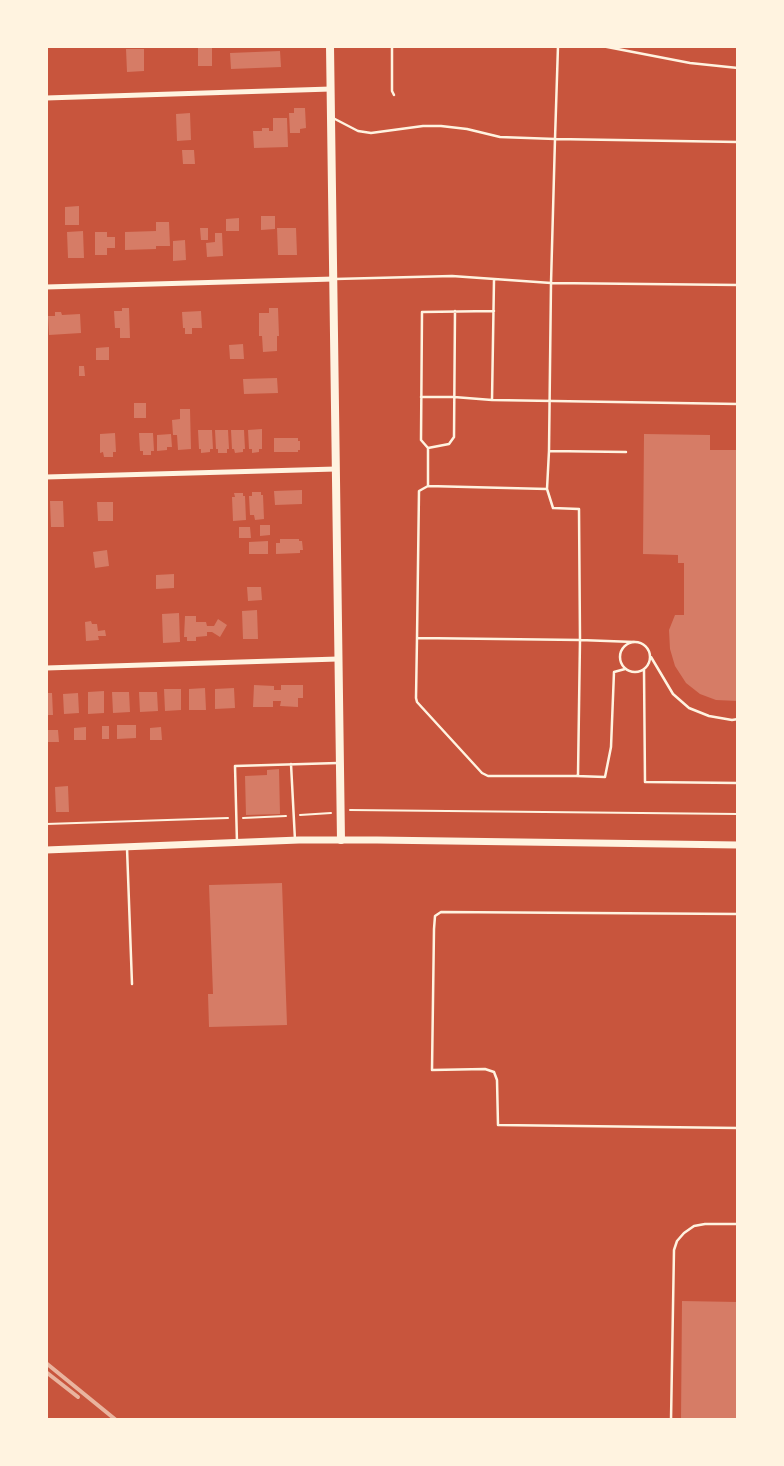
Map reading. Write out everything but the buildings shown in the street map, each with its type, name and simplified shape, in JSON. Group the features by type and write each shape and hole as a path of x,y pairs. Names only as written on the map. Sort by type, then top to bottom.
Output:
{"main road":[{"path":"330,46 340,840"}],"street":[{"path":"46,98 331,89"},
{"path":"46,287 334,279"},
{"path":"46,478 336,468"},
{"path":"46,668 338,659"},
{"path":"46,850 295,840 738,845"}],"lane":[{"path":"392,46 392,91 394,95"},
{"path":"558,46 551,283 550,450 547,489 552,508 578,508 579,511 580,640 578,773 576,776"},
{"path":"602,46 690,63 738,68"},
{"path":"332,118 358,131 371,134 432,126 467,129 500,137 738,142"},
{"path":"334,279 452,276 551,283 738,285"},
{"path":"492,400 494,280"},
{"path":"428,448 449,444 454,437 455,311"},
{"path":"428,486 428,448 421,440 422,312 494,311"},
{"path":"421,397 738,404"},
{"path":"550,450 626,452"},
{"path":"547,489 428,486 419,491 418,702 482,773 488,776 605,776 611,747 614,672 625,669 634,672 644,670"},
{"path":"417,638 580,640 644,644 673,694 689,708 709,716 732,720 738,718"},
{"path":"625,669 620,660 621,650 624,646 634,642"},
{"path":"651,657 644,670 645,782 738,783"},
{"path":"237,843 235,766 340,763"},
{"path":"291,764 295,840"},
{"path":"127,847 132,984"},
{"path":"738,914 441,912 436,916 434,929 432,1070 485,1069 494,1072 497,1080 498,1125 738,1128"},
{"path":"670,1420 674,1250 684,1233 694,1226 738,1224"}],"path":[{"path":"360,809 738,814"},
{"path":"46,824 320,814"}],"railway":[{"path":"46,1363 116,1420"},
{"path":"46,1372 78,1397"}]}
